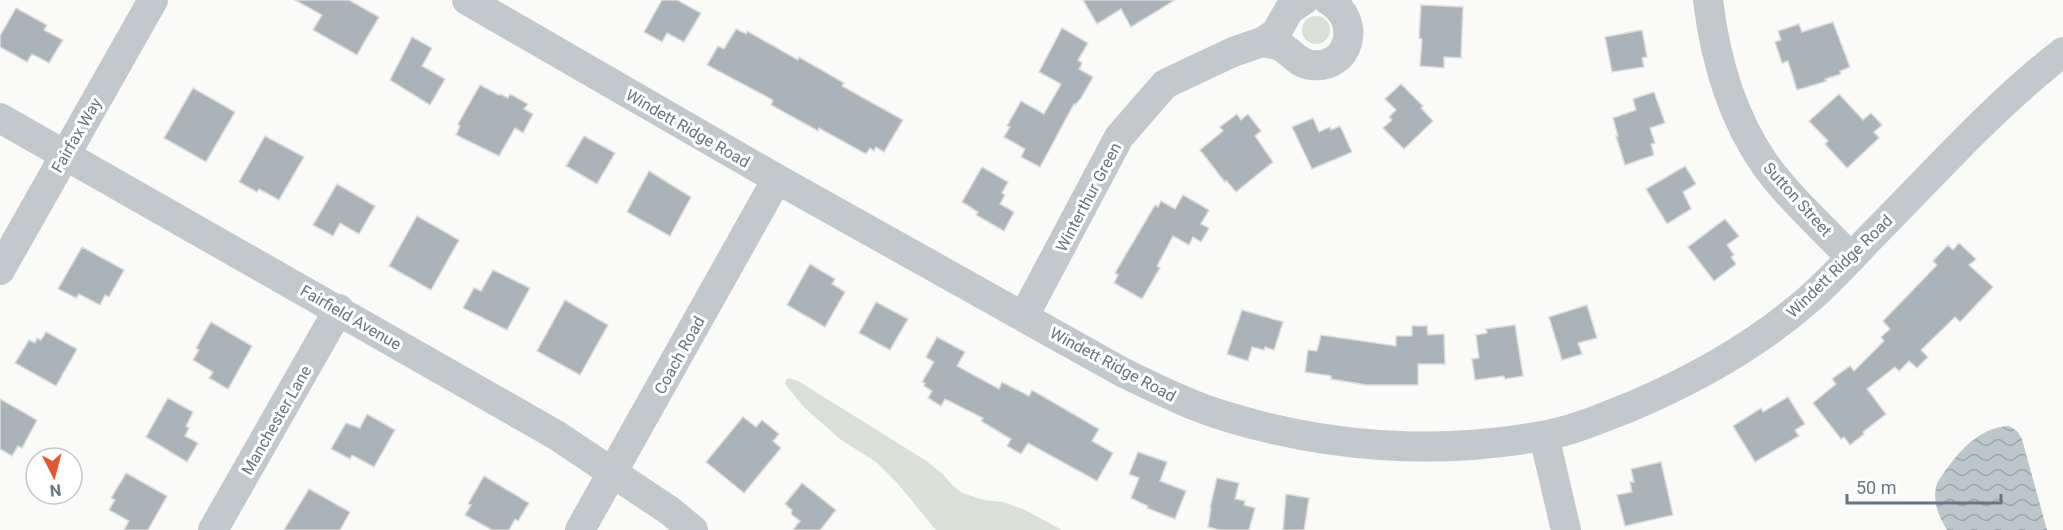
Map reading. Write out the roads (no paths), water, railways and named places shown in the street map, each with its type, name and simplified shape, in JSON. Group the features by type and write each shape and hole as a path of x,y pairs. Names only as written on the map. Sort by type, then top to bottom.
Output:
{"street":[{"name":"Fairfax Way","path":"0,270 153,0"},
{"name":"Windett Ridge Road","path":"467,0 777,179 1122,372 1174,398 1228,417 1295,434 1352,443 1408,447 1473,445 1544,436 1602,419 1659,395 1710,369 1766,334 1809,299 2009,98 2063,52"},
{"name":"Winterthur Green","path":"1024,316 1119,137 1165,84 1233,52 1262,42 1276,33 1289,10 1304,0"},
{"path":"1262,42 1280,46 1293,57 1310,65 1320,65 1337,57 1348,41 1348,22 1344,13 1328,0"},
{"name":"Sutton Street","path":"1708,0 1722,74 1733,104 1755,148 1777,179 1851,258"},
{"name":"Fairfield Avenue","path":"0,118 339,309 546,429 613,472 693,530"},
{"name":"Coach Road","path":"580,530 777,179"},
{"name":"Manchester Lane","path":"213,530 339,309"},
{"path":"1544,436 1566,530"}],"water":[{"path":"2009,426 2017,431 2022,439 2047,530 1947,530 1937,508 1935,496 1937,483 1958,454 1976,438 1997,428"}]}
